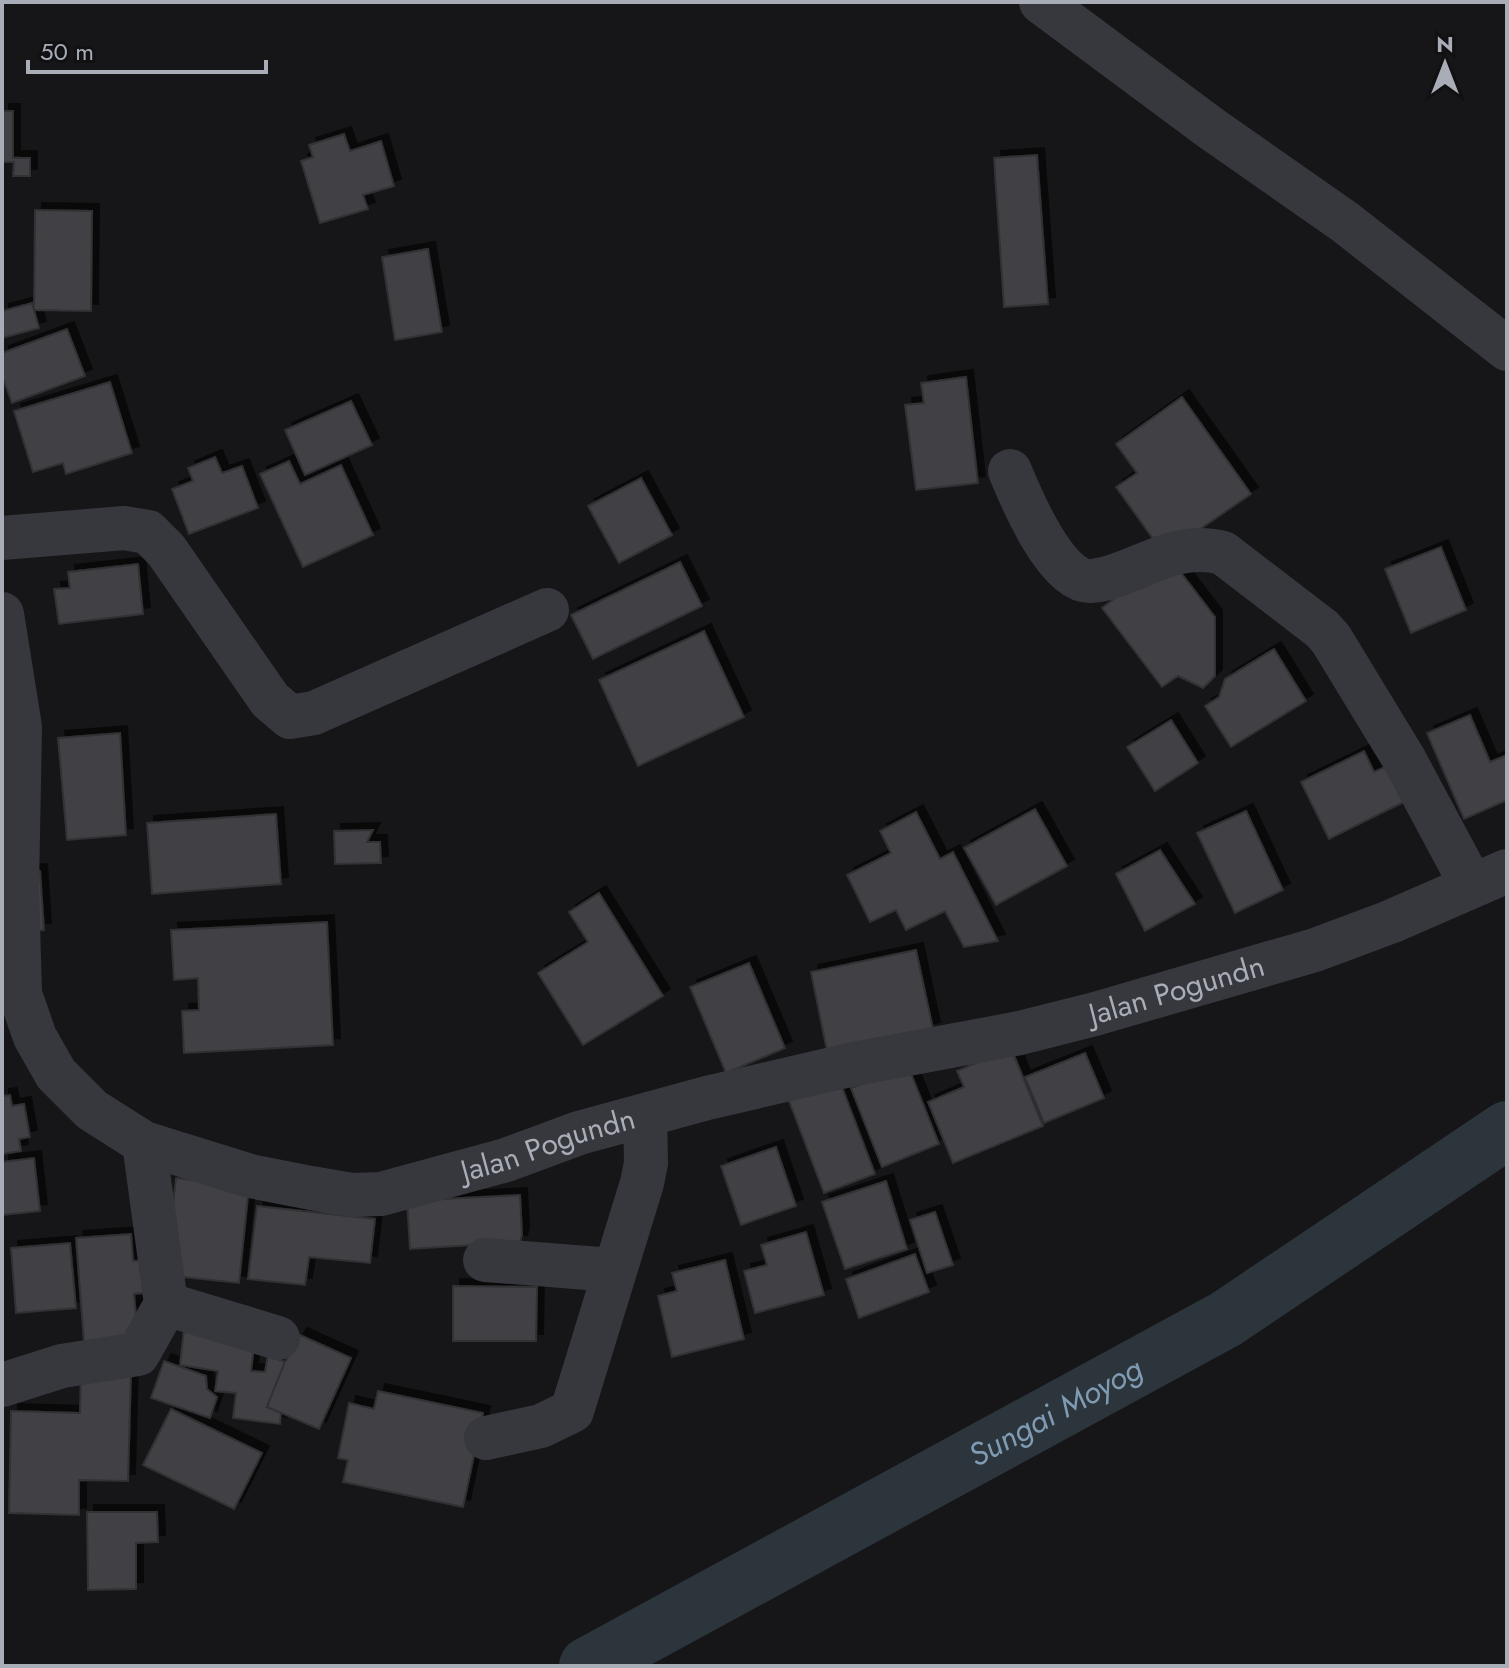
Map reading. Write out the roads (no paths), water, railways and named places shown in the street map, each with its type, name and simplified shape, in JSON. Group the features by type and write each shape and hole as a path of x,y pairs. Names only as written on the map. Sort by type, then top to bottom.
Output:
{"street":[{"path":"1041,2 1212,129 1345,222 1507,349"},
{"path":"1010,471 1026,509 1065,571 1077,579 1090,582 1169,554 1194,549 1211,550 1223,553 1322,629 1490,879"},
{"path":"2,538 124,528 148,532 166,550 270,700 290,717 314,713 547,610"},
{"name":"Jalan Pogundn","path":"2,614 20,727 17,888 19,1041 92,1110 144,1143 250,1176 352,1195 381,1194 506,1160 579,1133 854,1064 1020,1033 1149,1000 1315,950 1490,879"},
{"path":"486,1438 541,1426 572,1411 646,1163 645,1116"},
{"path":"2,1385 62,1366 138,1354 166,1304 144,1143"},
{"path":"485,1260 613,1270"},
{"path":"166,1304 278,1338"}],"waterway":[{"name":"Sungai Moyog","path":"588,1666 1226,1319 1507,1130"}]}
